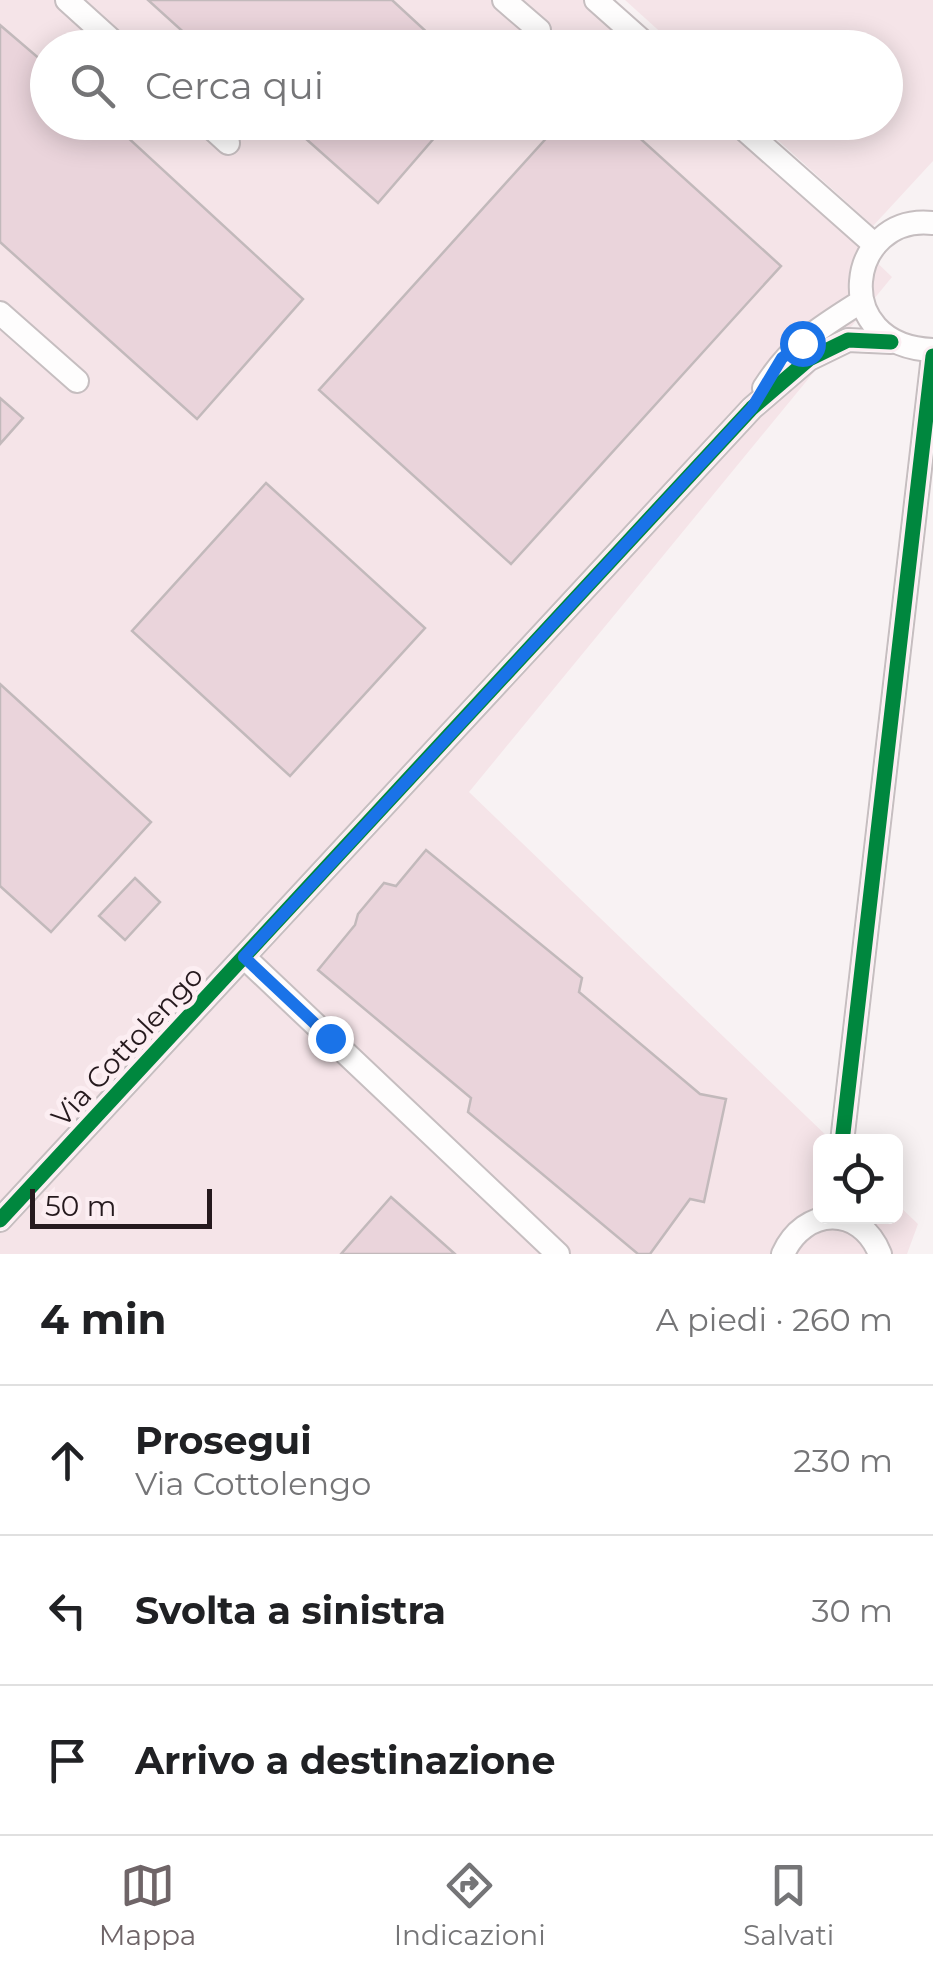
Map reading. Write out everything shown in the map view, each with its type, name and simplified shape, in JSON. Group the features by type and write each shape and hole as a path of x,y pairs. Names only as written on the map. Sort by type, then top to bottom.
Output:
{"street":[{"path":"66,0 100,30"},
{"path":"504,0 538,30"},
{"path":"596,0 630,30"},
{"path":"224,140 228,144"},
{"path":"756,140 875,245"},
{"path":"891,342 878,331 862,301 862,271 875,245 890,232 931,220"},
{"name":"Via Cottolengo","path":"752,408 782,358 820,327 862,301"},
{"path":"0,313 77,381"},
{"name":"Via Cottolengo","path":"0,1220 752,408 809,358 848,340 891,342 933,353"},
{"path":"843,1134 933,353"},
{"path":"244,957 558,1254"},
{"path":"783,1254 790,1238 813,1222"},
{"path":"856,1224 880,1254"}],"shaded area":[{"path":"0,0 604,0 636,30 30,30 30,140 750,140 892,277 469,792 825,1134 813,1134 813,1224 903,1224 903,1210 918,1224 907,1254 0,1254"},
{"path":"625,0 933,0 933,161 873,226 778,140 903,140 903,30 658,30"}],"building":[{"path":"148,0 392,0 424,30 181,30"},
{"path":"0,25 30,51 30,140 131,140 303,299 197,419 0,242"},
{"path":"307,140 432,140 378,203"},
{"path":"545,140 642,140 781,266 511,564 319,390"},
{"path":"0,398 23,418 0,444"},
{"path":"266,483 425,628 290,776 132,631"},
{"path":"0,684 151,822 51,932 0,886"},
{"path":"426,850 582,978 579,992 700,1094 726,1099 704,1202 690,1199 650,1254 638,1254 468,1112 471,1098 318,970 384,883 396,886"},
{"path":"135,878 160,902 125,940 99,916"},
{"path":"391,1197 455,1254 341,1254"}],"cycle path":[{"path":"0,1220 752,408 809,359 848,340 891,342"},
{"path":"843,1134 933,356"}],"route":[{"path":"330,1038 244,957 752,408 782,358 802,343"}]}
